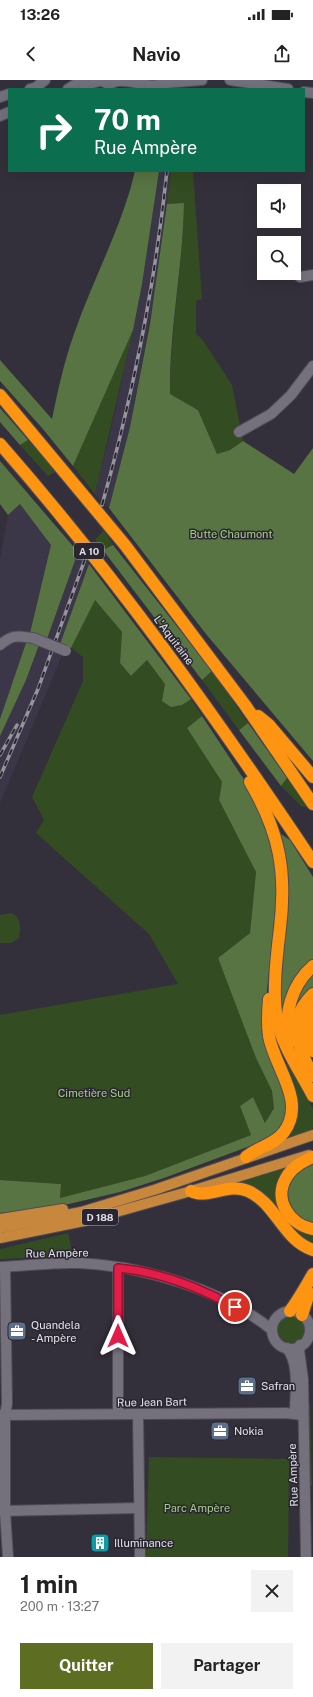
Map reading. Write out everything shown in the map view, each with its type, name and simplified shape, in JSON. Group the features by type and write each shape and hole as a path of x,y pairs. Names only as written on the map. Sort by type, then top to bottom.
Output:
{"highway":[{"name":"L'Aquitaine","path":"0,395 117,535 245,705 313,804"},
{"name":"L'Aquitaine","path":"0,444 134,609 233,743 313,862"},
{"path":"245,705 269,725 313,777"},
{"path":"233,743 237,761 257,793 268,817 282,862 282,911 276,961 277,1019 288,1050 313,1096"},
{"path":"246,1157 253,1151 279,1138 284,1132 291,1117 292,1109 289,1090 274,1054 268,1025 272,972 276,961"},
{"path":"313,966 300,980 292,995 289,1005 288,1026 295,1049 308,1071 313,1075"},
{"path":"313,994 305,1002 296,1024 296,1036 299,1047 313,1075"},
{"path":"313,1006 308,1016 307,1035 313,1051"},
{"path":"313,1158 298,1165 290,1172 285,1179 282,1201 289,1216 302,1227 313,1229"},
{"path":"191,1192 197,1195 234,1188 248,1191 260,1198 295,1240 312,1250"},
{"path":"296,1313 313,1274"},
{"path":"296,1313 304,1306 313,1285"}],"main road":[{"name":"D 188","path":"0,1228 81,1212 154,1190 313,1135"},
{"name":"D 188","path":"3,1239 84,1221 191,1192 313,1153"},
{"path":"0,1219 67,1209 81,1212"}],"street":[{"path":"35,88 45,80"},
{"path":"70,88 83,80"},
{"path":"84,88 94,82 100,81 109,84 120,80 131,80 149,86 202,80"},
{"path":"146,80 166,83"},
{"path":"230,80 246,81 283,88"},
{"path":"301,278 313,275"},
{"path":"239,432 271,414 291,395 313,366"},
{"path":"0,645 8,638 17,636 33,638 66,651"},
{"name":"Rue Ampère","path":"2,1267 78,1263 162,1276 184,1284 249,1314 272,1330"},
{"path":"2,1267 7,1404 3,1415 3,1511 8,1557"},
{"path":"118,1268 118,1414"},
{"path":"283,1313 296,1313 307,1321 311,1330 306,1343 287,1348 276,1342 272,1330 277,1317 283,1313"},
{"name":"Rue Ampère","path":"249,1314 277,1317"},
{"name":"Rue Ampère","path":"299,1414 302,1363 299,1350 306,1343"},
{"name":"Rue Ampère","path":"287,1348 292,1354 295,1364 310,1519 306,1557"},
{"path":"138,1414 140,1557"},
{"name":"Rue Jean Bart","path":"3,1415 299,1414"},
{"path":"3,1511 139,1508"}],"shaded area":[{"path":"159,172 171,172 160,265 130,427 109,508 95,494 116,408 142,284"},
{"path":"20,504 52,543 31,628 0,719 0,560 8,515"},
{"path":"78,552 89,564 60,644 47,639"},
{"path":"39,645 63,653 0,803 0,736 26,680"}],"green space":[{"path":"135,172 159,172 142,284 133,330 73,466 43,429 0,381 0,360 52,419 70,345 115,233"},
{"path":"171,172 193,172 202,299 196,301 196,334 202,339 232,385 243,441 230,450 217,454 198,410 170,394 172,346 184,204 167,204"},
{"name":"Butte Chaumont","path":"184,203 170,370 170,394 198,410 217,454 230,450 243,441 294,474 313,448 313,761 206,634 109,508 130,427 150,324 167,204"},
{"path":"133,330 95,494 73,466"},
{"path":"0,408 28,440 20,445 0,422"},
{"path":"28,440 56,471 48,476 20,445"},
{"path":"0,461 78,552 47,639 30,633 51,545 20,504 8,515 0,504"},
{"path":"104,530 113,545 103,550 95,540"},
{"path":"113,545 212,671 202,680 103,550"},
{"path":"89,564 191,699 182,705 171,707 162,701 165,684 147,660 131,676 120,663 122,632 95,600 71,648 60,644"},
{"name":"Cimetière Sud","path":"94,599 122,632 120,663 131,676 147,660 182,705 191,699 202,716 187,728 222,782 219,800 256,872 250,933 218,958 256,1058 272,1091 274,1107 265,1123 253,1097 240,1106 251,1135 145,1176 60,1198 61,1184 0,1180 0,1015 178,984 149,934 36,833 44,820 32,797 83,681 83,657 71,648"},
{"path":"27,640 39,645 26,680 0,736 0,719"},
{"path":"212,671 248,723 239,730 202,680"},
{"path":"202,716 251,790 275,852 278,880 266,1000 287,1094 287,1122 274,1137 164,1178 120,1192 56,1207 0,1213 0,1180 61,1184 60,1198 145,1176 251,1135 240,1106 253,1097 265,1123 274,1108 272,1091 256,1058 218,958 250,933 256,872 219,800 222,782 187,728"},
{"path":"248,723 287,778 281,786 239,730"},
{"path":"287,778 308,808 301,806 281,786"},
{"path":"281,834 290,840 313,877 313,962 285,1028 279,1013 288,899 286,857 281,844"},
{"path":"11,913 17,917 20,923 19,938 11,943 0,943 0,915"},
{"path":"313,974 313,988 301,1002 297,1000 309,978"},
{"path":"289,1063 313,1109 313,1128 307,1132 285,1140 294,1118 297,1103 296,1096 284,1066"},
{"path":"313,1160 313,1224 302,1221 293,1212 288,1202 287,1191 290,1181 294,1175"},
{"path":"292,1166 313,1233 313,1244 308,1242 237,1183"},
{"path":"68,1233 73,1256 0,1259 0,1249"},
{"path":"291,1315 301,1319 305,1329 301,1339 291,1343 281,1339 277,1329 281,1319"},
{"path":"308,1404 310,1404 312,1486 309,1486"},
{"name":"Parc Ampère","path":"149,1457 289,1459 288,1557 146,1557"}],"railway":[{"path":"170,80 170,88"},
{"path":"102,505 124,422 142,339 156,255 167,172"},
{"path":"0,777 38,689 85,559"},
{"path":"0,755 17,725"}],"place":[{"name":"Quandela - Ampère","path":"17,1331"},
{"name":"Safran","path":"247,1386"},
{"name":"Nokia","path":"220,1431"},
{"name":"Illuminance","path":"100,1543"}],"route":[{"path":"118,1336 118,1268 162,1276 201,1290 235,1307"}]}
